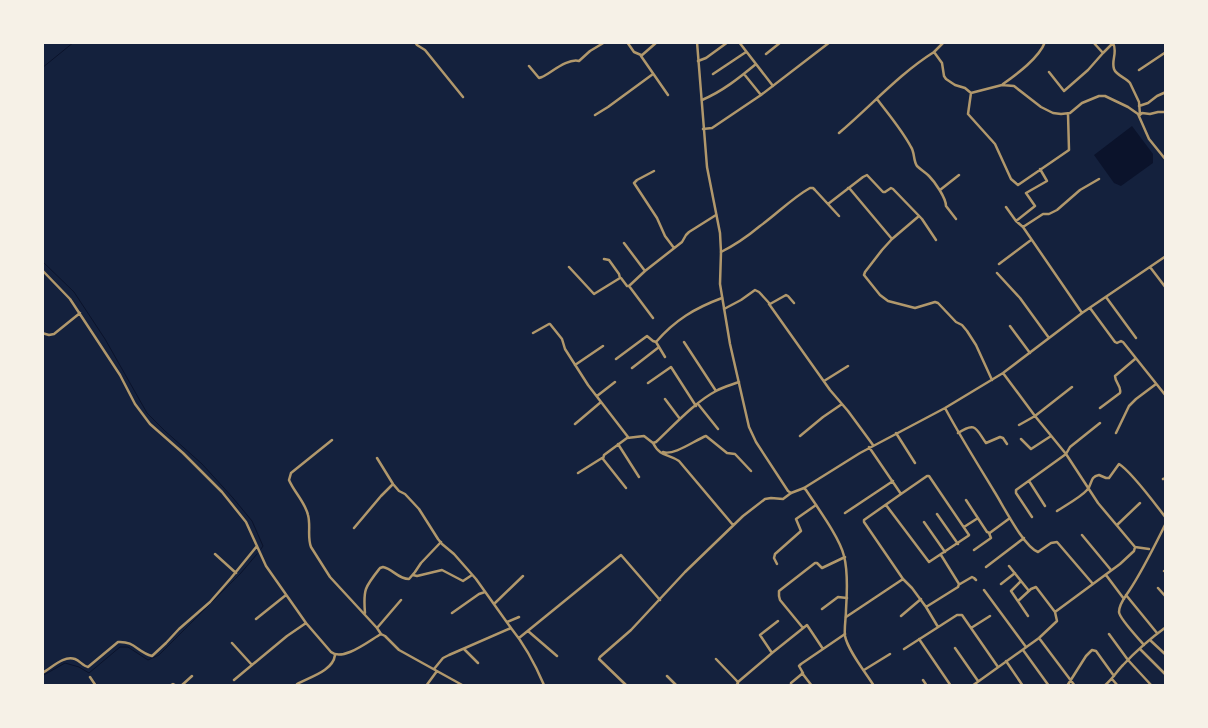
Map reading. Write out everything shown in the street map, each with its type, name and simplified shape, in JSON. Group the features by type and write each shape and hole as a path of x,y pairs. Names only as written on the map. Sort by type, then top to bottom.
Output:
{"street":[{"path":"415,42 417,46 425,50 463,97"},
{"path":"529,66 537,77 542,78 569,61 579,61 590,51 605,42"},
{"path":"627,42 634,52 641,55 668,95"},
{"path":"641,55 657,42"},
{"path":"697,42 700,100 708,176 720,233 719,279 739,382 750,432 791,493"},
{"path":"698,62 728,42"},
{"path":"739,42 774,86"},
{"path":"766,54 781,42"},
{"path":"703,129 712,128 761,95 793,72 824,44 830,42"},
{"path":"839,132 889,87 944,42"},
{"path":"1002,85 1029,63 1043,47 1044,42"},
{"path":"1094,42 1103,52"},
{"path":"1049,72 1064,91 1088,70 1113,43 1116,49 1114,69 1129,81 1138,99 1139,115 1144,129 1149,139 1166,160"},
{"path":"714,74 746,52"},
{"path":"934,52 944,66 945,78 971,93"},
{"path":"1139,70 1166,52"},
{"path":"700,100 726,88 756,64"},
{"path":"595,115 653,74"},
{"path":"744,74 761,95"},
{"path":"971,93 1002,85 1014,86 1037,104 1057,114 1068,114 1080,104 1101,96 1108,97 1139,115"},
{"path":"1139,106 1166,92"},
{"path":"971,93 968,114 995,144 1011,179 1018,185 1068,150 1068,114"},
{"path":"877,99 908,142 918,166 940,190 946,206 956,219"},
{"path":"1139,115 1142,113 1166,112"},
{"path":"1016,221 1035,206 1026,193 1047,181 1040,169"},
{"path":"654,171 634,183 674,248"},
{"path":"828,204 867,175 883,192 890,188 893,189 919,216 936,240"},
{"path":"940,190 959,176"},
{"path":"1023,227 1044,214 1050,214 1057,210 1080,190 1099,179"},
{"path":"721,252 760,227 810,188 815,190 839,216"},
{"path":"850,188 892,239"},
{"path":"1006,207 1023,227 1082,313"},
{"path":"629,286 683,241 689,232 716,215"},
{"path":"919,216 892,239 864,275 880,295 888,301 915,308 935,302 938,304 967,331 976,344 992,380"},
{"path":"999,264 1031,240"},
{"path":"624,243 645,271"},
{"path":"627,686 599,659 600,656 631,630 733,525 765,499 783,499 791,493 804,488 873,445 944,408 1004,373 1082,313 1166,256"},
{"path":"604,259 610,260 620,278 629,286 652,318"},
{"path":"1150,266 1166,288"},
{"path":"569,267 594,294 620,278"},
{"path":"42,270 70,299 80,313 120,374 135,404 150,424 183,453 222,492 246,522 266,566 306,624 324,645 335,655 350,652 381,634"},
{"path":"997,273 1020,298 1049,338"},
{"path":"724,309 755,290 759,292 873,445"},
{"path":"769,304 786,295 794,303"},
{"path":"1106,297 1136,338"},
{"path":"656,342 668,328 688,314 722,298"},
{"path":"1090,308 1115,342 1123,342 1166,396"},
{"path":"42,333 52,335 80,313"},
{"path":"533,333 550,324 562,340 565,349 588,385 628,437"},
{"path":"1010,326 1030,353"},
{"path":"616,359 646,336 653,342 656,342 665,357"},
{"path":"684,342 716,391"},
{"path":"575,365 603,346"},
{"path":"632,368 659,347"},
{"path":"1100,408 1120,393 1115,376 1135,359"},
{"path":"824,381 848,366"},
{"path":"648,383 671,367 697,405 718,429"},
{"path":"1004,373 1035,416 1066,454 1088,489 1135,547 1149,549"},
{"path":"596,396 615,382"},
{"path":"653,443 716,391 739,382"},
{"path":"1116,433 1129,406 1156,384"},
{"path":"1019,425 1035,416 1072,387"},
{"path":"665,399 680,419"},
{"path":"575,424 601,402"},
{"path":"800,436 842,404"},
{"path":"944,408 1010,518 1034,550 1038,552 1051,543 1057,542 1093,584"},
{"path":"1032,517 1016,491 1066,454 1070,447 1100,423"},
{"path":"958,433 966,428 974,428 986,443 1000,437 1007,444"},
{"path":"896,433 915,463"},
{"path":"578,472 602,458 628,437 644,436 663,454 673,457 679,462 733,525"},
{"path":"655,447 664,454 668,454 706,436 727,453 735,454 751,470"},
{"path":"1022,439 1031,449 1051,436"},
{"path":"332,440 291,473 289,480 308,513 310,547 330,577 381,634 399,650 464,686"},
{"path":"618,444 639,477"},
{"path":"870,447 901,494"},
{"path":"378,458 393,484 417,506 441,542 472,575 519,638 544,685"},
{"path":"602,458 626,488"},
{"path":"1057,511 1088,489 1095,476 1099,475 1109,478 1117,465 1120,465 1136,481 1166,518"},
{"path":"886,505 929,562 968,536 930,476 927,476 864,520 903,579 926,607 938,627"},
{"path":"845,513 892,481"},
{"path":"1030,481 1045,506"},
{"path":"354,528 393,484"},
{"path":"804,488 816,505 845,557 847,598 845,634 848,643 874,686"},
{"path":"966,500 990,533 991,538 974,550"},
{"path":"1117,525 1140,503"},
{"path":"777,564 774,555 801,531 796,519 816,505"},
{"path":"937,514 958,544"},
{"path":"964,527 978,518"},
{"path":"990,533 1010,518"},
{"path":"924,522 944,552"},
{"path":"1144,645 1120,616 1119,609 1148,560 1166,523"},
{"path":"1082,536 1112,570"},
{"path":"986,567 1024,538"},
{"path":"365,615 365,591 367,584 380,568 383,567 391,570 404,579 409,579 441,542"},
{"path":"42,673 60,661 70,658 88,667 118,642 129,642 144,653 152,656 210,602 257,546"},
{"path":"1055,612 1106,575 1134,551 1135,547"},
{"path":"215,554 236,573"},
{"path":"519,638 621,555 660,600"},
{"path":"940,555 959,584"},
{"path":"803,628 780,600 780,592 815,563 822,568 845,557"},
{"path":"1009,566 1029,591"},
{"path":"413,575 442,570 463,580 472,575"},
{"path":"1001,584 1015,573"},
{"path":"1106,575 1124,599"},
{"path":"494,604 524,576"},
{"path":"926,607 958,587 959,584 972,577 976,580"},
{"path":"845,617 903,579"},
{"path":"1021,581 1011,591 1028,616"},
{"path":"972,686 1039,638 1057,621 1055,612 1037,588 1035,587 1029,591 1018,601"},
{"path":"1158,588 1166,597"},
{"path":"984,590 1026,647"},
{"path":"452,613 479,594 485,592"},
{"path":"256,619 286,595"},
{"path":"1126,595 1157,634"},
{"path":"822,609 838,597 847,598"},
{"path":"377,628 401,600"},
{"path":"901,616 921,600"},
{"path":"904,649 960,614 998,667"},
{"path":"971,628 990,616"},
{"path":"507,622 519,617"},
{"path":"772,653 760,635 778,621"},
{"path":"234,680 287,636 306,624"},
{"path":"716,659 737,684 807,625 823,649"},
{"path":"1104,686 1128,660 1166,627"},
{"path":"426,686 443,658 511,628"},
{"path":"528,631 556,656"},
{"path":"812,686 802,673 800,665 845,634"},
{"path":"1109,634 1128,660 1152,686"},
{"path":"1039,638 1075,686"},
{"path":"919,639 951,686"},
{"path":"1150,640 1166,655"},
{"path":"232,643 252,666"},
{"path":"955,648 978,681"},
{"path":"464,649 478,663"},
{"path":"1140,649 1166,675"},
{"path":"1023,650 1049,686"},
{"path":"1067,686 1086,656 1092,650 1096,651 1118,686"},
{"path":"864,670 890,654"},
{"path":"297,684 327,668 334,661 335,655"},
{"path":"1006,661 1023,686"},
{"path":"791,686 791,683 802,673"},
{"path":"181,686 187,684 192,676"},
{"path":"667,676 676,686"},
{"path":"90,677 96,686"},
{"path":"923,680 927,686"},
{"path":"301,682 304,686"},
{"path":"168,686 173,684 177,686"}],"water":[{"path":"1132,126 1153,154 1153,163 1121,186 1114,183 1094,155"}],"waterway":[{"path":"42,68 74,42"},
{"path":"42,261 74,292 105,339 147,413 202,464 252,521 263,546 261,549"},
{"path":"42,676 65,663 79,667 89,673 120,647 128,647 148,660 159,655 240,574 257,554"}]}
